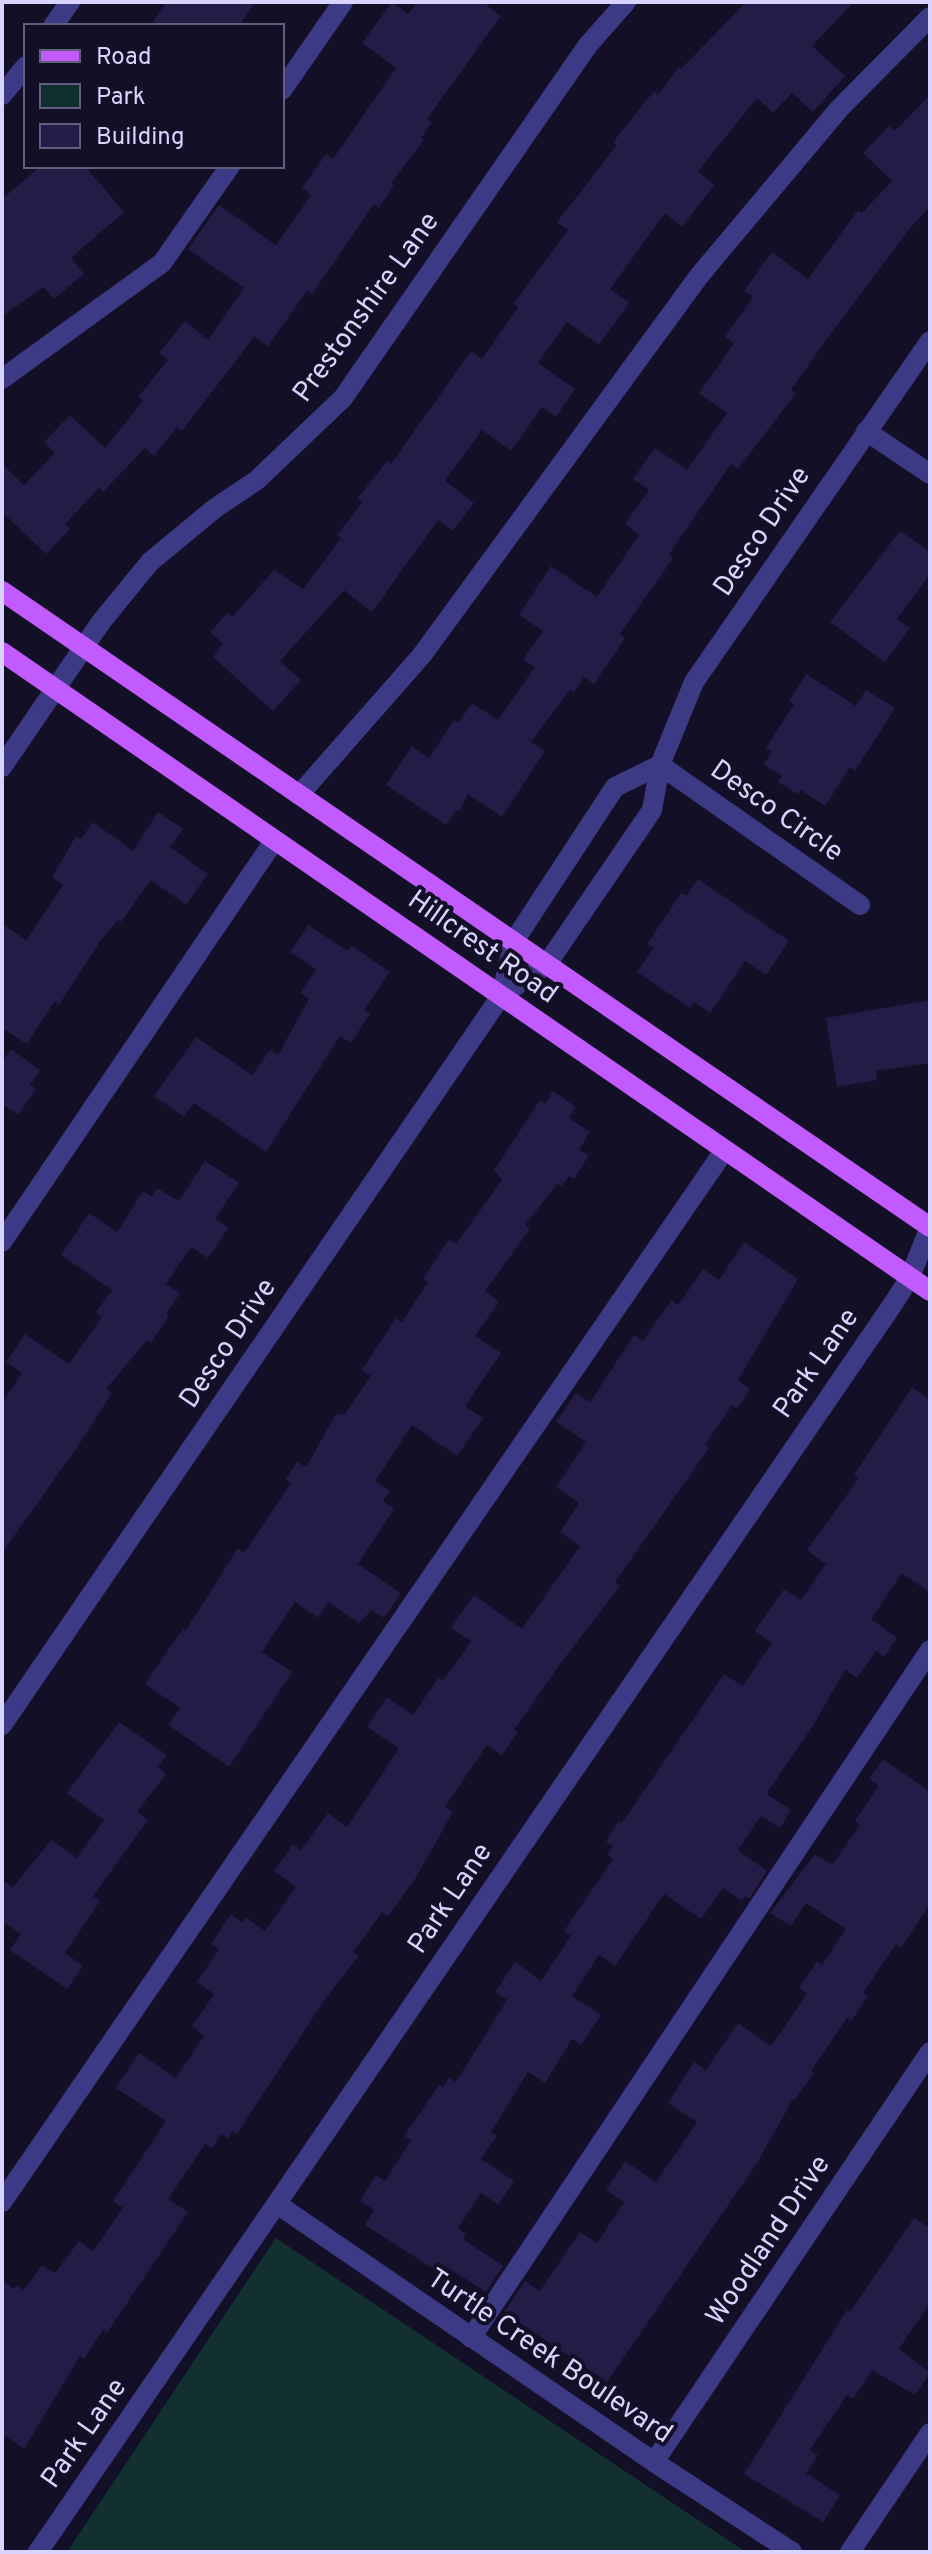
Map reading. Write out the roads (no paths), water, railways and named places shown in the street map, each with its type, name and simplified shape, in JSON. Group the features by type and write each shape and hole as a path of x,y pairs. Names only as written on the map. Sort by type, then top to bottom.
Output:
{"main road":[{"name":"Hillcrest Road","path":"2,591 930,1227"},
{"name":"Hillcrest Road","path":"2,652 930,1291"}],"street":[{"path":"54,24 70,2"},
{"path":"284,87 343,2"},
{"name":"Prestonshire Lane","path":"2,767 124,591 150,562 214,509 257,480 343,398 588,45 626,2"},
{"path":"299,795 422,655 699,276 839,109 930,17"},
{"path":"2,95 24,68"},
{"path":"2,379 162,263 229,168"},
{"name":"Desco Drive","path":"2,1725 501,996 547,964 652,810 660,765 694,682 930,341"},
{"path":"866,431 930,474"},
{"name":"Desco Drive","path":"501,996 514,941 615,787 660,765"},
{"name":"Desco Circle","path":"660,765 860,905"},
{"path":"2,1242 274,841"},
{"path":"2,2202 724,1151"},
{"name":"Park Lane","path":"38,2552 910,1277 930,1227"},
{"name":"Park Lane","path":"910,1277 930,1262"},
{"path":"471,2338 930,1650"},
{"name":"Woodland Drive","path":"654,2462 930,2052"},
{"name":"Turtle Creek Boulevard","path":"277,2204 654,2462 792,2552"},
{"path":"850,2552 930,2433"}]}
